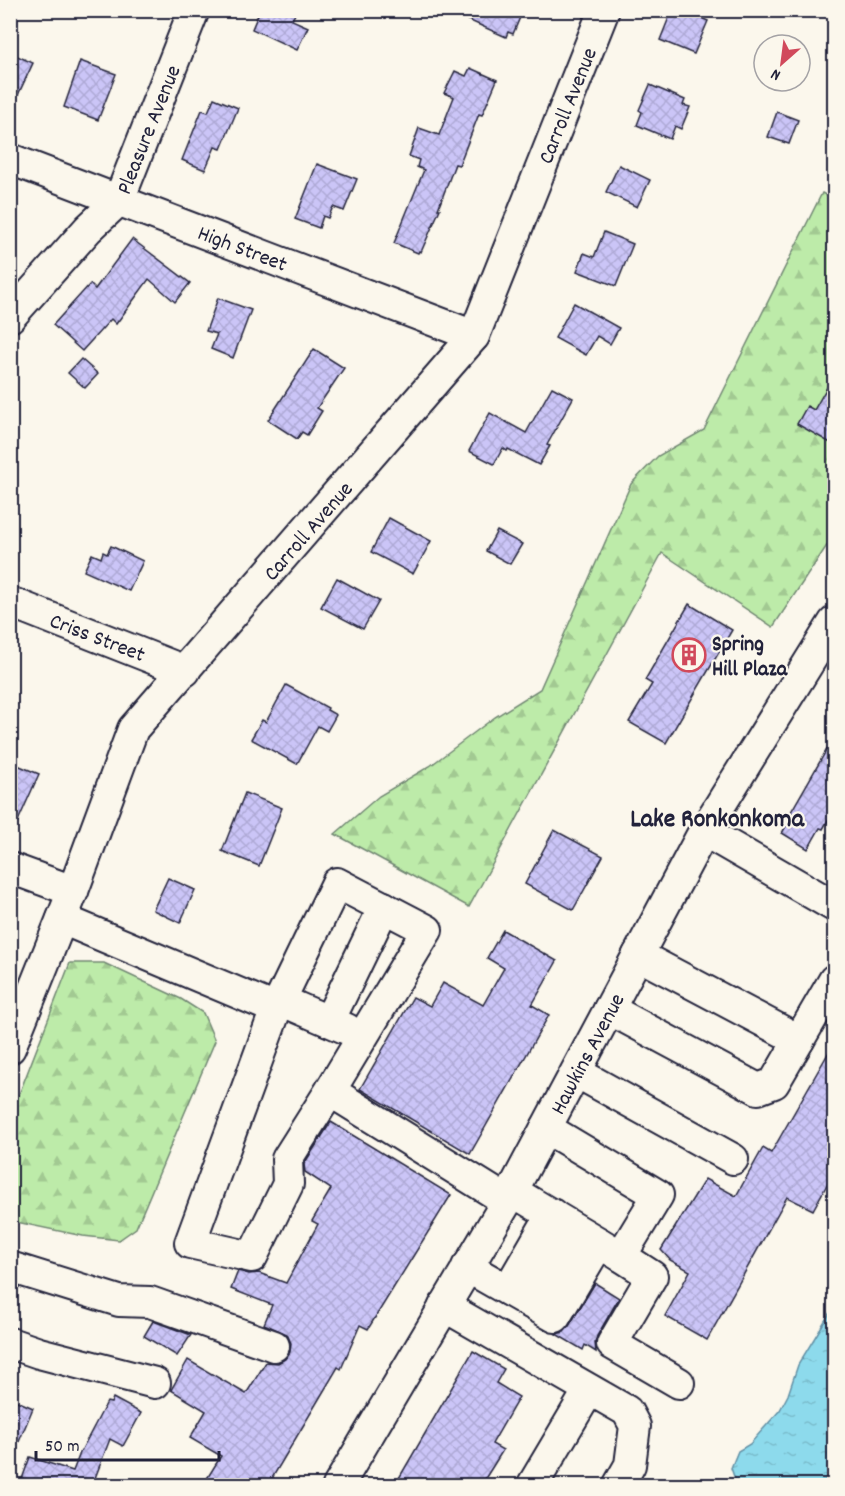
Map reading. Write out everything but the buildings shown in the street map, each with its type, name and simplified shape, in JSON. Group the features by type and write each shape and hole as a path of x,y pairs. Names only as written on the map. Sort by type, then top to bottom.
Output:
{"street":[{"name":"Pleasure Avenue","path":"10,317 88,229 119,200 195,10"},
{"name":"Carroll Avenue","path":"10,1048 74,891 133,729 474,336 604,10"},
{"name":"High Street","path":"10,159 474,336"},
{"name":"Criss Street","path":"10,602 185,670"},
{"name":"Hawkins Avenue","path":"338,1485 510,1196 704,831 834,622"},
{"path":"704,831 834,906"},
{"path":"10,868 74,891"},
{"path":"337,883 427,930 287,1159 288,1184 252,1257 190,1243 278,1004 337,883"},
{"path":"329,1021 384,908"},
{"path":"62,919 363,1036"},
{"path":"638,955 799,1040"},
{"path":"609,1009 758,1089 774,1083 834,980"},
{"path":"576,1072 733,1159"},
{"path":"330,1091 510,1196 587,1235 652,1276 612,1344 679,1383"},
{"path":"520,1297 587,1235 658,1195 546,1128"},
{"path":"467,1267 555,1317 587,1235"},
{"path":"10,1267 119,1301 150,1302 274,1346"},
{"path":"444,1306 627,1411 635,1426 630,1465 618,1485"},
{"path":"10,1343 39,1353 154,1383"},
{"path":"532,1485 589,1390"}],"green space":[{"path":"822,193 834,200 834,535 773,627 662,553 469,907 335,834 379,796 430,766 495,717 540,689 631,484 658,456 704,430"},
{"path":"70,963 104,963 181,999 203,1013 215,1041 136,1228 119,1240 83,1236 11,1221 11,1115"}],"water":[{"path":"834,1306 834,1485 737,1485 731,1468 738,1451 750,1444 780,1410 788,1395 798,1365"}],"place":[{"name":"Spring Hill Plaza","path":"689,655"}],"district":[{"name":"Lake Ronkonkoma","path":"717,817"}]}
